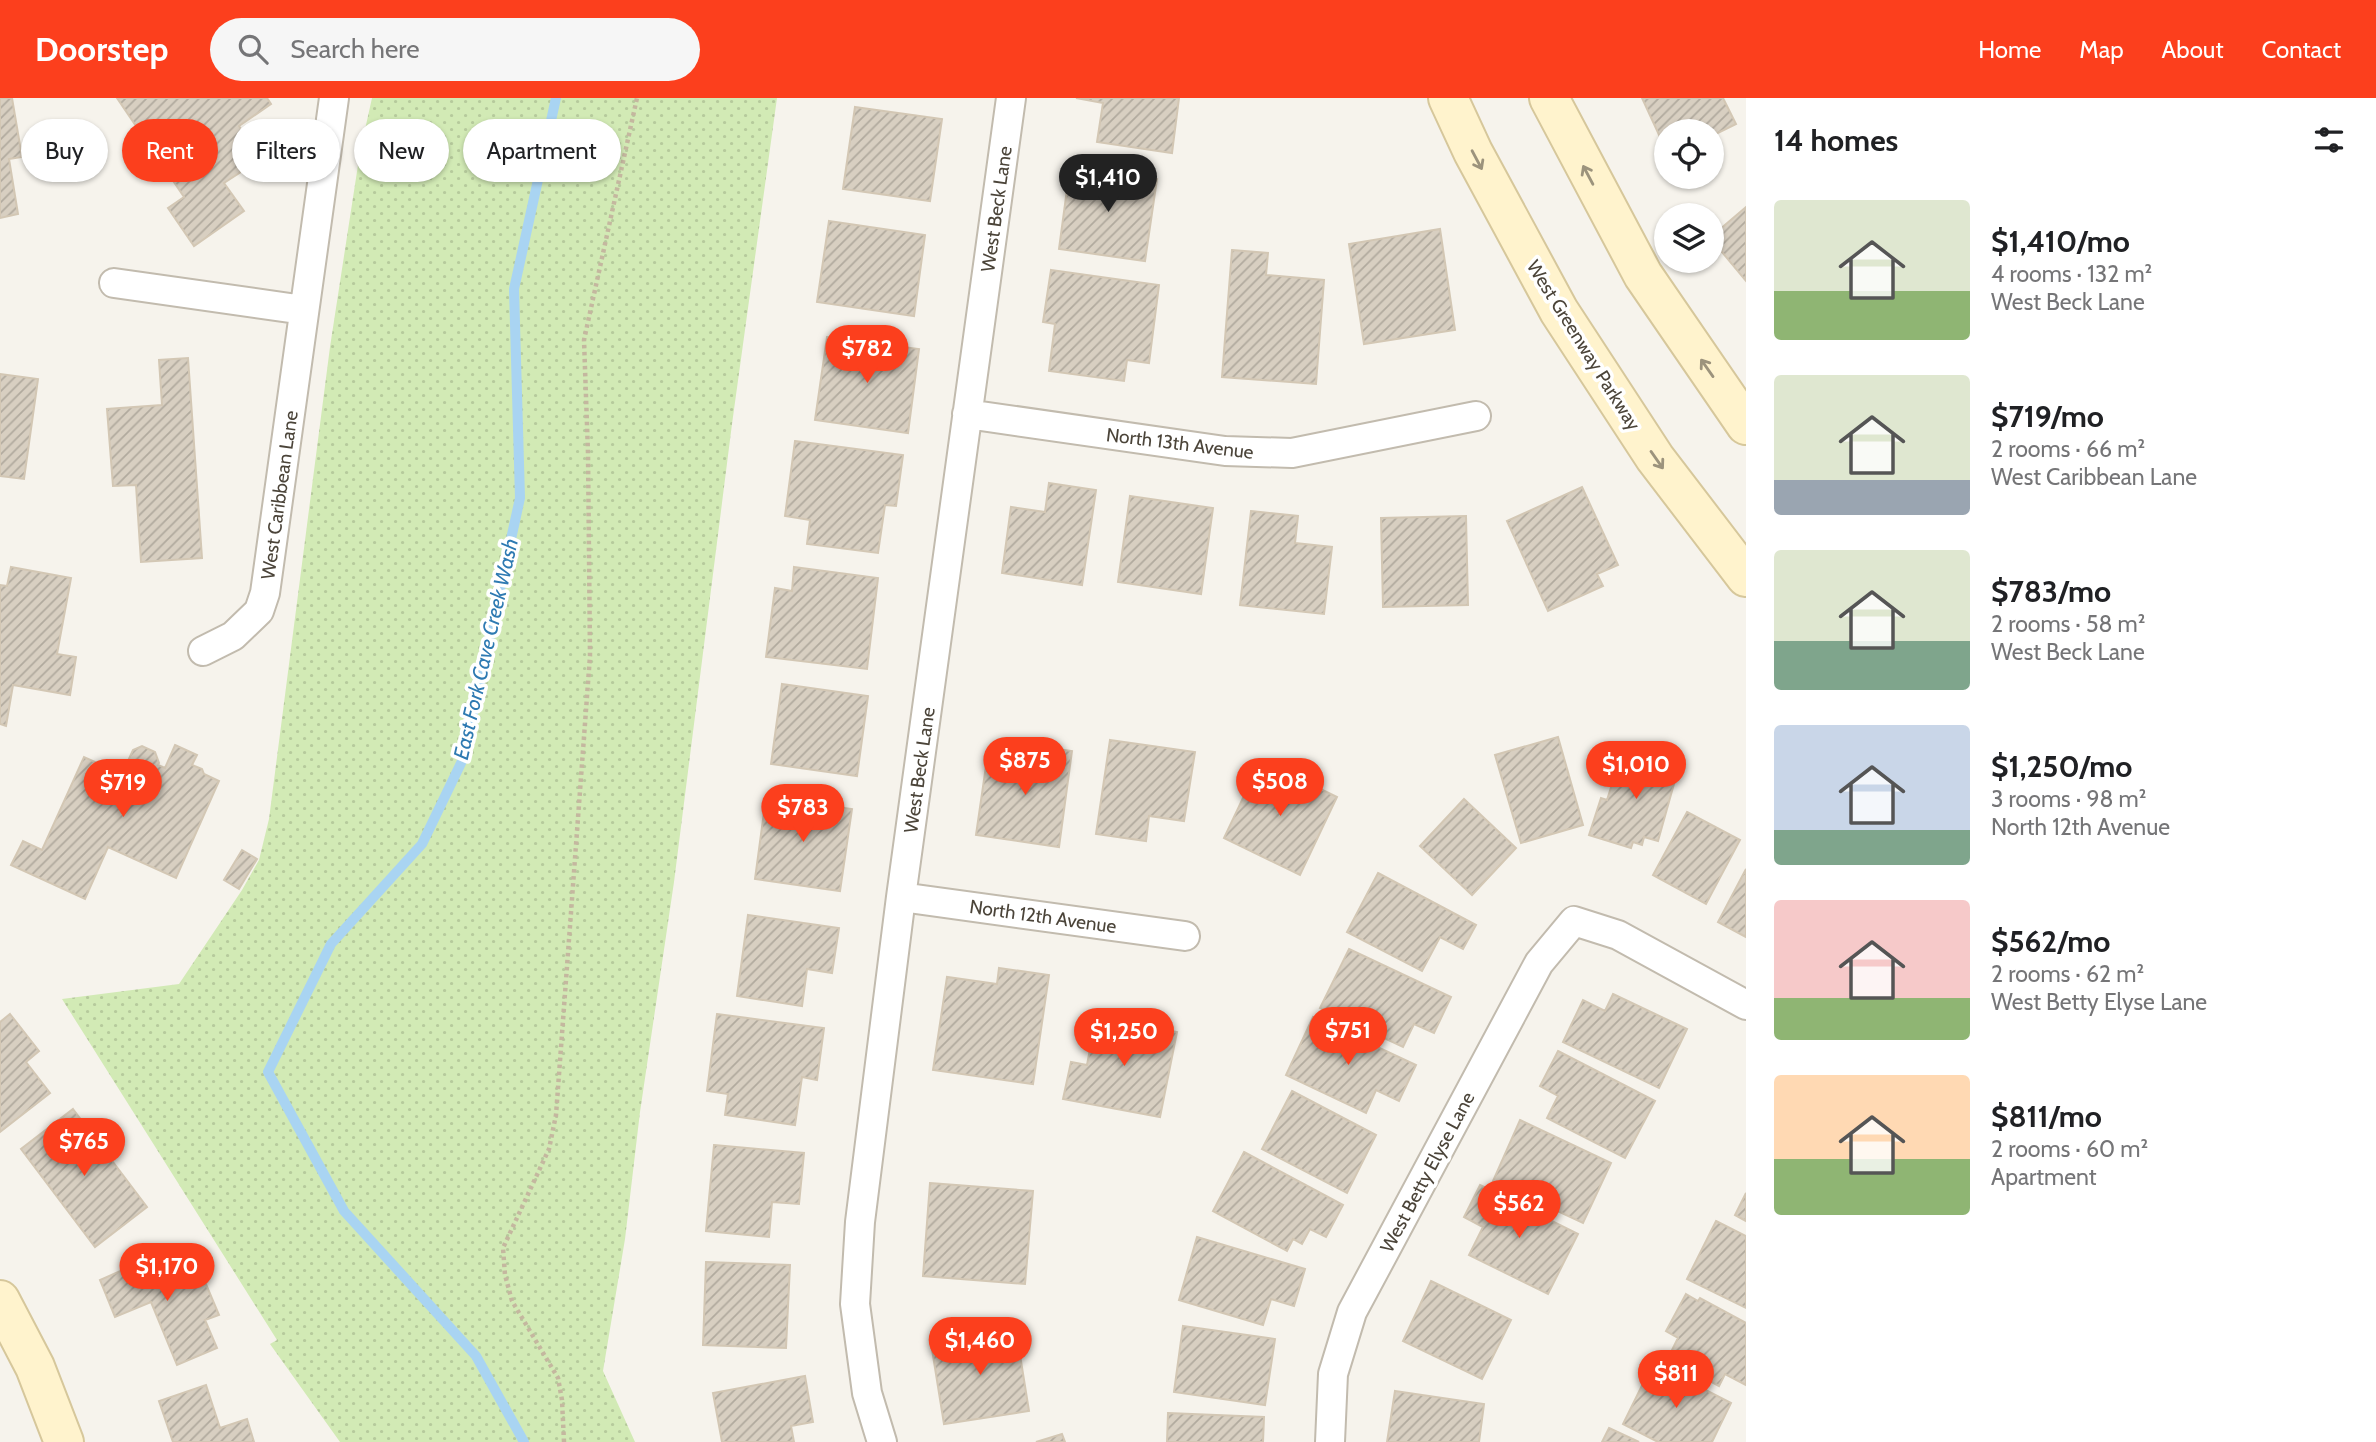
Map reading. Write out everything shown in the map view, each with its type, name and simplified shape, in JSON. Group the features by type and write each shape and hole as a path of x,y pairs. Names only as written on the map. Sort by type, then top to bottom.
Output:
{"main road":[{"name":"West Greenway Parkway","path":"1448,98 1472,152 1559,311 1655,458 1746,577"},
{"path":"1549,98 1643,275 1746,425"},
{"path":"0,1300 35,1367 64,1442"}],"street":[{"name":"West Caribbean Lane","path":"203,651 233,636 259,611 265,593 334,98"},
{"name":"West Beck Lane","path":"882,1442 867,1393 855,1304 862,1210 901,897 1011,98"},
{"path":"114,283 304,310"},
{"name":"North 13th Avenue","path":"967,414 1225,451 1273,453 1292,453 1476,416"},
{"name":"North 12th Avenue","path":"901,897 1185,936"},
{"name":"West Betty Elyse Lane","path":"1330,1442 1333,1374 1353,1312 1539,963 1574,921 1618,935 1746,1005"}],"path":[{"path":"564,1442 558,1378 512,1301 505,1275 503,1248 549,1149 556,1115 590,656 584,340 637,98"}],"green space":[{"path":"372,98 777,98 732,424 674,882 640,1112 625,1239 603,1371 635,1442 340,1442 270,1344 277,1340 62,999 179,984 259,860 269,819 330,347 355,182 449,182 449,119 367,119"}],"building":[{"path":"0,98 12,98 21,151 21,157 9,159 18,214 0,218"},
{"path":"117,98 267,98 271,104 249,119 232,119 232,178 224,183 244,211 194,246 168,208 184,197 174,182 218,182 218,119 131,119"},
{"path":"1076,98 1179,98 1172,153 1097,142 1103,103"},
{"path":"1642,98 1723,98 1736,124 1724,130 1724,119 1654,119 1654,124"},
{"path":"855,107 942,119 930,201 843,189"},
{"path":"1070,167 1157,179 1145,261 1059,249"},
{"path":"1746,207 1746,281 1724,254 1724,226"},
{"path":"829,221 925,235 914,316 817,302"},
{"path":"1440,229 1455,330 1364,344 1349,244"},
{"path":"1232,250 1268,253 1266,275 1324,280 1316,384 1222,377"},
{"path":"1051,270 1159,285 1149,363 1127,360 1124,381 1049,371 1055,324 1043,322"},
{"path":"827,337 919,349 908,433 815,420"},
{"path":"188,358 202,558 141,562 136,485 113,486 107,409 162,405 159,360"},
{"path":"0,374 38,379 24,479 0,476"},
{"path":"795,441 903,455 896,506 885,505 878,553 807,544 810,520 785,516"},
{"path":"1049,483 1096,490 1082,585 1002,573 1011,507 1045,512"},
{"path":"1582,487 1618,565 1597,574 1603,586 1548,611 1507,521"},
{"path":"1130,496 1213,508 1201,594 1118,582"},
{"path":"1251,511 1298,516 1295,543 1332,547 1324,614 1240,605"},
{"path":"1466,516 1468,605 1383,607 1381,518"},
{"path":"11,567 71,578 57,654 76,657 70,695 13,685 6,726 0,724 0,585 7,586"},
{"path":"794,567 878,578 867,669 766,657 775,588 792,591"},
{"path":"782,684 868,696 857,776 771,764"},
{"path":"1558,737 1583,825 1521,843 1495,755"},
{"path":"1110,740 1195,752 1184,821 1149,816 1146,841 1096,834"},
{"path":"175,745 197,755 192,765 219,781 176,878 108,847 85,899 11,865 23,841 42,850 84,757 122,774 133,750 142,746 155,752 158,765 165,768"},
{"path":"1037,746 1072,751 1059,847 976,835 988,752 1035,758"},
{"path":"1627,750 1679,766 1658,841 1644,837 1642,845 1633,842 1631,848 1589,835 1601,798 1607,800 1619,762 1623,763"},
{"path":"1261,760 1337,797 1300,875 1224,838"},
{"path":"766,797 852,809 840,891 755,879"},
{"path":"1464,799 1516,848 1472,895 1420,846"},
{"path":"1687,812 1740,840 1706,904 1653,875"},
{"path":"242,850 257,859 239,889 224,880"},
{"path":"1746,869 1746,937 1718,922"},
{"path":"1378,873 1476,925 1463,949 1440,937 1422,971 1347,932"},
{"path":"748,915 839,928 832,973 807,969 802,1006 737,996"},
{"path":"1349,949 1451,997 1434,1033 1414,1024 1403,1047 1320,1008"},
{"path":"999,968 1049,975 1033,1084 933,1070 947,977 997,984"},
{"path":"1613,994 1687,1029 1659,1088 1563,1042 1583,1000 1605,1011"},
{"path":"10,1014 39,1051 26,1062 50,1093 0,1132 0,1022"},
{"path":"717,1014 824,1028 817,1080 802,1077 795,1125 725,1115 728,1094 707,1091"},
{"path":"1096,1017 1177,1032 1160,1117 1063,1099 1071,1062 1087,1065"},
{"path":"1313,1017 1416,1065 1399,1101 1376,1090 1366,1113 1286,1075"},
{"path":"1558,1051 1655,1101 1625,1158 1547,1118 1558,1096 1540,1086"},
{"path":"1292,1091 1376,1135 1347,1193 1262,1149"},
{"path":"73,1109 147,1207 95,1247 21,1149"},
{"path":"1520,1120 1611,1163 1583,1223 1493,1181"},
{"path":"714,1145 804,1153 799,1204 772,1202 769,1237 706,1231"},
{"path":"1244,1152 1343,1205 1326,1237 1310,1229 1302,1244 1293,1239 1287,1251 1213,1211"},
{"path":"930,1183 1033,1191 1025,1284 923,1276"},
{"path":"1480,1185 1578,1234 1548,1294 1469,1255 1483,1227 1464,1217"},
{"path":"1746,1193 1746,1221 1735,1215"},
{"path":"1716,1221 1746,1236 1746,1308 1687,1279"},
{"path":"1197,1237 1305,1269 1294,1306 1271,1299 1263,1325 1179,1300"},
{"path":"168,1250 180,1279 200,1270 219,1315 205,1320 217,1348 177,1365 151,1302 115,1317 100,1280"},
{"path":"706,1262 790,1265 786,1348 703,1345"},
{"path":"1431,1281 1511,1320 1482,1379 1403,1341"},
{"path":"1686,1294 1698,1301 1700,1298 1746,1323 1746,1385 1725,1374 1719,1386 1668,1358 1678,1338 1666,1331"},
{"path":"1183,1326 1275,1339 1265,1405 1174,1392"},
{"path":"1016,1330 1029,1411 944,1424 931,1343"},
{"path":"1653,1363 1731,1403 1712,1442 1658,1442 1623,1424"},
{"path":"805,1376 813,1422 791,1426 794,1442 722,1442 713,1393"},
{"path":"206,1385 220,1428 247,1419 254,1442 173,1442 159,1401"},
{"path":"1395,1391 1484,1404 1479,1442 1387,1442"},
{"path":"1168,1413 1264,1417 1263,1442 1167,1442"},
{"path":"1609,1428 1639,1442 1602,1442"},
{"path":"1062,1434 1065,1442 1036,1442"}],"waterway":[{"name":"East Fork Cave Creek Wash","path":"524,1442 476,1356 344,1211 268,1072 331,944 422,844 463,759 520,498 514,289 556,98"}]}
